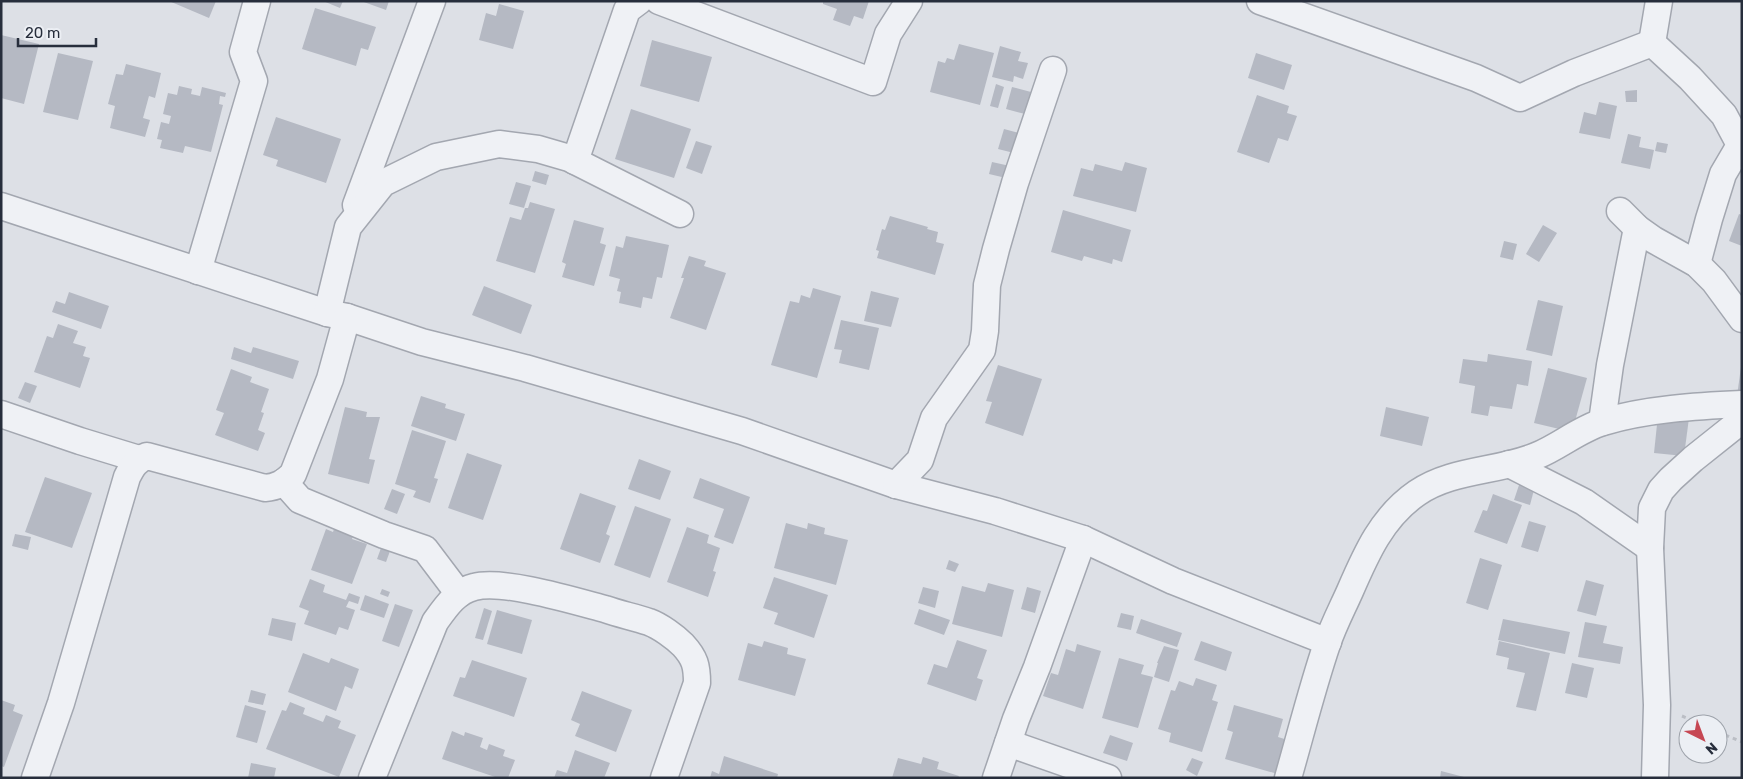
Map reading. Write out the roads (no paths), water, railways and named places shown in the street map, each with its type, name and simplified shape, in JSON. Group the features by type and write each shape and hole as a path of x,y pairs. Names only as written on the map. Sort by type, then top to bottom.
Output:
{"street":[{"path":"198,271 254,81 243,52 257,1"},
{"path":"35,778 61,703 128,477 133,467 140,459 147,456 155,457 265,488 275,487 293,474 330,380 348,227 432,1"},
{"path":"575,161 626,10 639,1"},
{"path":"659,1 873,82 888,34 909,1"},
{"path":"1260,1 1476,78 1520,98 1574,73 1652,43"},
{"path":"1652,43 1658,1"},
{"path":"1652,43 1690,78 1724,115 1740,145 1723,174 1697,264"},
{"path":"896,485 920,460 934,418 982,350 985,331 987,284 1015,183 1052,70"},
{"path":"348,227 383,183 436,157 499,144 538,149 575,161 680,214"},
{"path":"1,206 422,342 526,368 742,431 896,485 995,511 1083,540 1173,581 1328,642"},
{"path":"1602,422 1629,219 1662,244 1697,264 1714,281 1742,319"},
{"path":"1288,778 1328,642 1370,547 1385,524 1398,509 1418,492 1443,480 1467,472 1509,464 1535,456 1602,422 1668,410 1742,404"},
{"path":"1,414 140,459"},
{"path":"1655,778 1657,704 1649,530 1652,508 1661,490 1693,458 1742,420"},
{"path":"1509,464 1584,502 1650,548"},
{"path":"284,482 300,500 384,535 425,549 459,594"},
{"path":"996,778 1016,718 1038,666 1083,540"},
{"path":"372,778 435,622 459,594 474,587 492,585 527,590 651,622 682,644 697,666 696,683 664,778"},
{"path":"1008,743 1108,778"}]}
